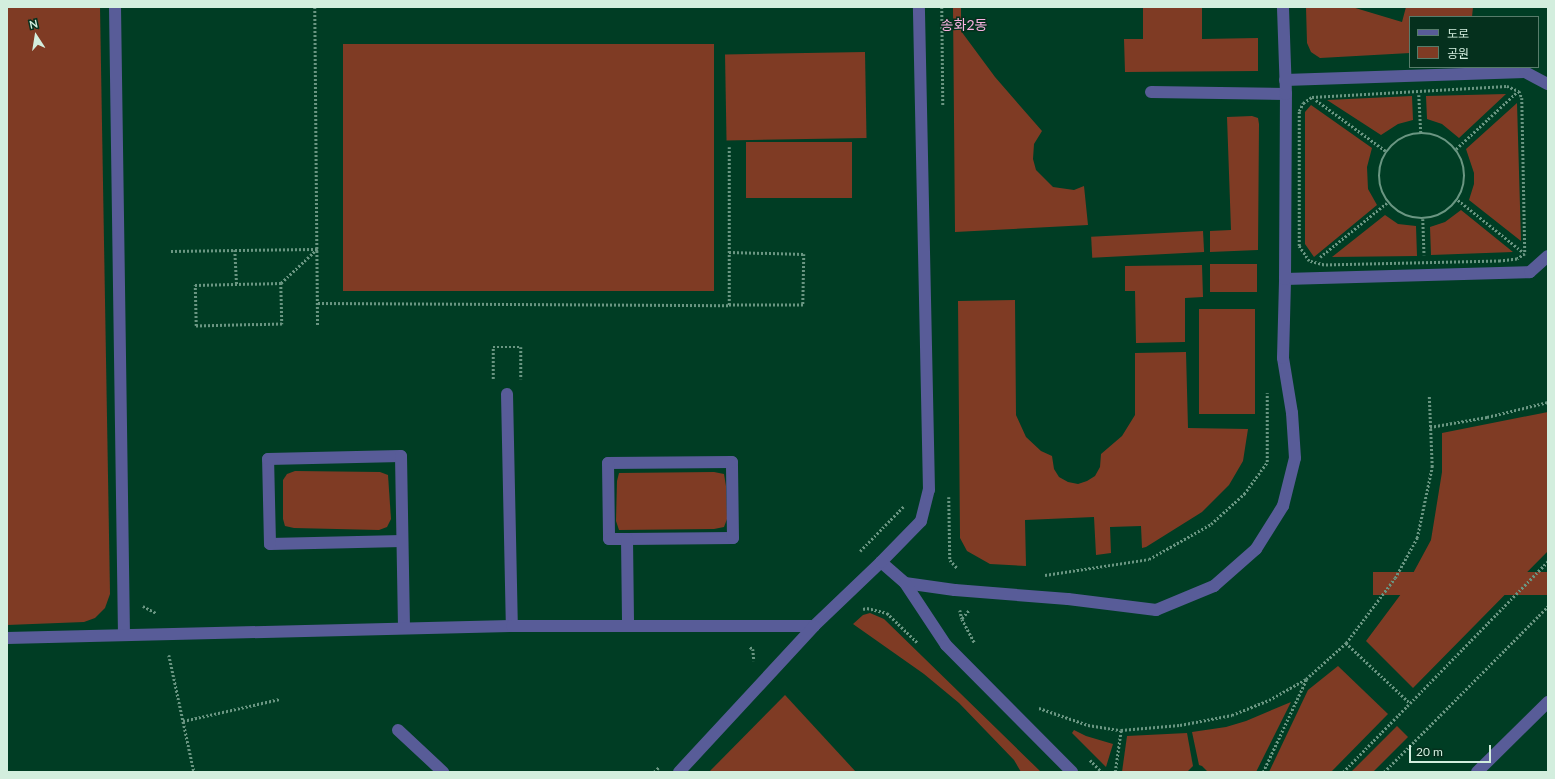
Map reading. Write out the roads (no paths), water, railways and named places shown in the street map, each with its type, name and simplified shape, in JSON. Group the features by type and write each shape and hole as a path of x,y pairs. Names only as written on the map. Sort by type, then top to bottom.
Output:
{"street":[{"path":"115,7 124,635"},
{"path":"679,772 814,626 881,562 921,521 929,490 919,7"},
{"path":"905,583 954,590 1068,599 1156,610 1214,586 1256,550 1283,506 1295,458 1292,413 1283,358 1286,94 1283,7"},
{"path":"1286,80 1525,72 1548,84"},
{"path":"1151,92 1286,94"},
{"path":"1285,279 1530,272 1548,256"},
{"path":"507,394 512,626"},
{"path":"402,541 270,544 268,459 401,456 404,628"},
{"path":"732,462 733,538 627,539 609,539 608,463 732,462"},
{"path":"627,539 628,626"},
{"path":"881,562 905,583 946,646 1072,772"},
{"path":"7,638 512,626 814,626"},
{"path":"1477,772 1548,702"},
{"path":"398,730 443,772"}],"district":[{"name":"송화2동","path":"964,25"}]}
